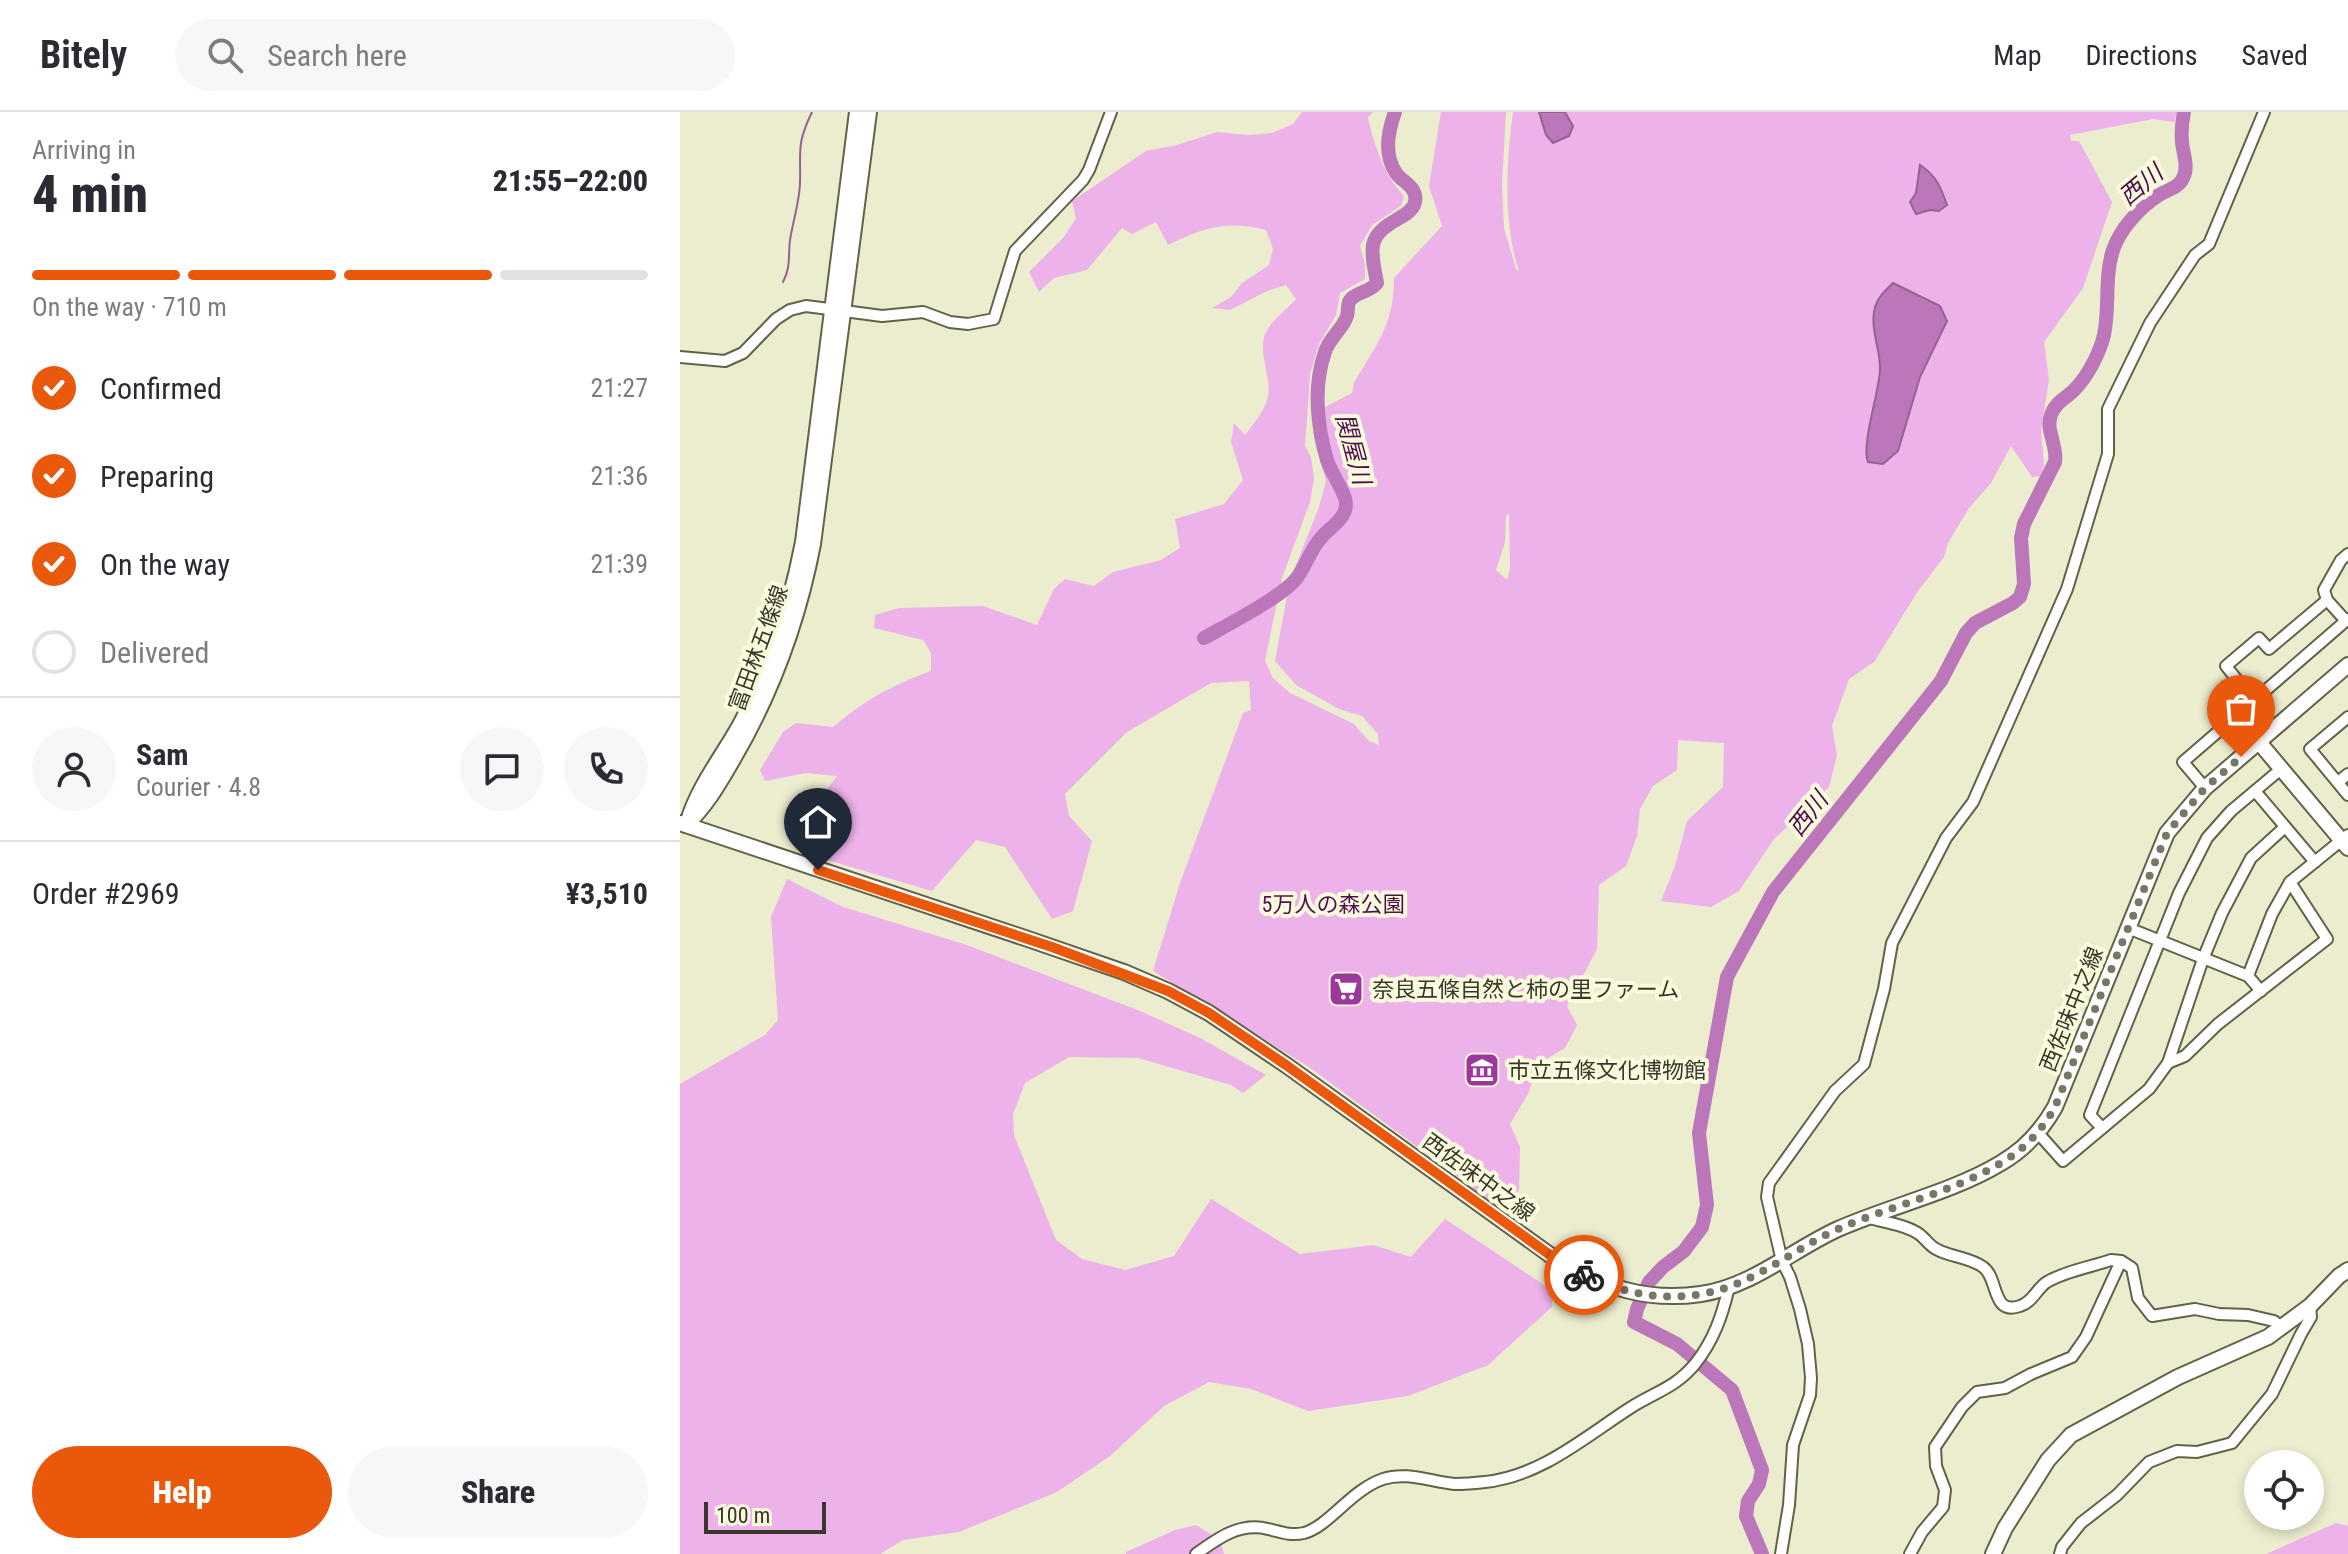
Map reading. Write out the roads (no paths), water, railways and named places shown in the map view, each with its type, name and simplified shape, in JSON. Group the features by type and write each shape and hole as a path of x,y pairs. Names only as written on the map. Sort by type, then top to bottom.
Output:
{"main road":[{"name":"富田林五條線","path":"683,824 706,806 758,716 799,608 813,544 857,112"},
{"name":"富田林五條線","path":"838,311 869,112"},
{"name":"西佐味中之線","path":"683,824 1124,972 1168,991 1209,1013 1297,1072 1557,1260 1626,1292 1652,1297 1702,1294 1729,1287 1782,1261 1812,1242 1867,1217 2002,1163 2038,1133 2055,1107 2167,833 2205,788 2348,665"},
{"path":"2258,741 2346,841"},
{"path":"1993,1554 2005,1528 2048,1460 2071,1435 2178,1377 2268,1337 2310,1306 2348,1270"}],"street":[{"path":"680,357 725,361 743,353 776,319 790,310 817,306 882,316 923,312 950,322 968,324 994,319 1015,251 1083,180 1111,112"},
{"path":"1781,1554 1789,1505 1793,1445 1810,1395 1811,1378 1800,1309 1782,1261 1767,1197 1769,1183 1835,1091 1864,1064 1892,943 1946,838 1973,802 2067,589 2108,454 2108,409 2150,323 2195,255 2209,244 2264,112"},
{"path":"2205,788 2183,762 2347,620 2327,600 2324,590 2341,560 2348,554"},
{"path":"2253,700 2226,666 2259,638 2269,649 2327,600"},
{"path":"2348,717 2310,749 2348,795"},
{"path":"2102,1128 2090,1115 2179,893 2207,838 2281,769"},
{"path":"2338,782 2348,774"},
{"path":"2255,791 2315,862"},
{"path":"2038,1133 2063,1161 2149,1089 2168,1063 2222,913 2251,858 2285,827"},
{"path":"2248,976 2272,914 2290,882 2346,841"},
{"path":"2168,1063 2185,1056 2218,1024 2327,939 2290,882"},
{"path":"2128,928 2248,976 2261,991"},
{"path":"1867,1217 1905,1227 1920,1235 1933,1249 1981,1266 1988,1272 2002,1305 2021,1306 2045,1282 2111,1260 2121,1261 2132,1268 2138,1298 2152,1316 2195,1309 2261,1318 2274,1321 2282,1328"},
{"path":"1910,1554 1922,1532 1943,1507 1945,1490 1936,1466 1935,1447 1962,1407 1977,1392 2005,1388 2072,1357 2086,1337 2121,1261"},
{"path":"1196,1554 1217,1539 1245,1527 1266,1528 1285,1535 1315,1529 1365,1486 1386,1477 1414,1476 1455,1484 1487,1482 1507,1478 1571,1448 1630,1408 1679,1381 1713,1340 1729,1287"},
{"path":"2060,1554 2081,1523 2117,1495 2149,1462 2171,1453 2197,1452 2232,1443 2272,1394 2311,1317 2310,1306"}],"waterway":[{"path":"783,282 799,191 801,141 812,112"},
{"name":"関屋川","path":"1204,638 1253,611 1296,579 1317,543 1345,509 1345,499 1327,460 1321,434 1319,378 1327,347 1345,321 1349,301 1377,283 1372,254 1376,237 1381,230 1408,212 1415,202 1412,189 1396,173 1389,158 1389,135 1395,112"},
{"name":"西川","path":"1762,1554 1746,1516 1748,1501 1759,1484 1762,1470 1732,1390 1677,1344 1634,1322 1649,1282 1684,1251 1702,1227 1707,1205 1699,1133 1727,977 1773,892 1941,681 1966,633 1975,623 2020,597 2024,584 2021,538 2024,524 2055,462 2051,415 2084,377 2100,349 2106,324 2110,261 2120,234 2145,206 2176,186 2185,174 2182,138 2184,112"}],"place":[{"name":"奈良五條自然と柿の里ファーム","path":"1346,989"},
{"name":"市立五條文化博物館","path":"1482,1070"}],"park label":[{"name":"5万人の森公園","path":"1333,904"}]}
